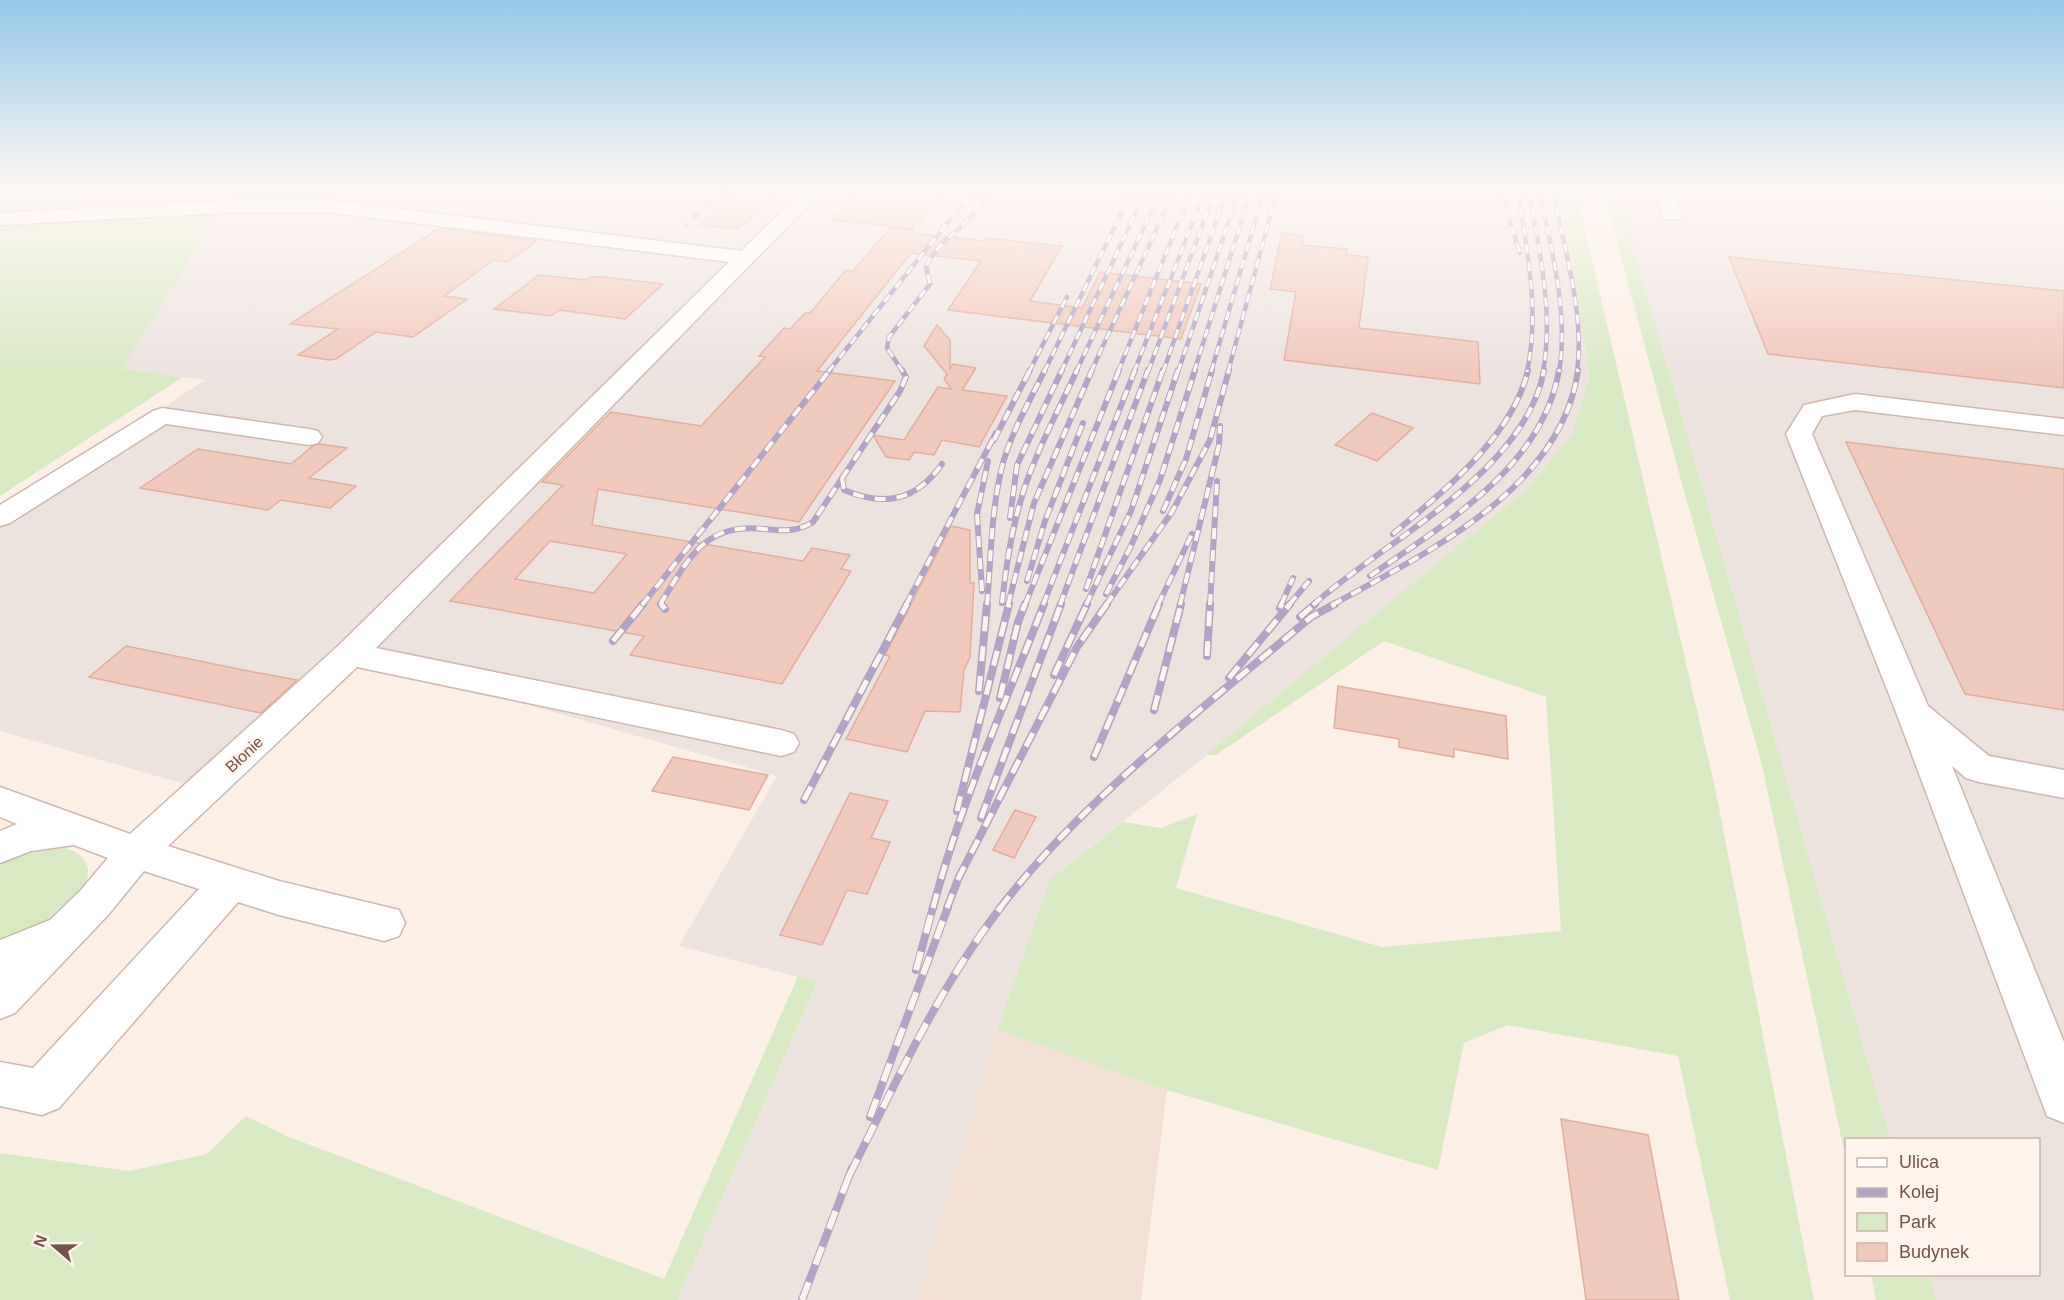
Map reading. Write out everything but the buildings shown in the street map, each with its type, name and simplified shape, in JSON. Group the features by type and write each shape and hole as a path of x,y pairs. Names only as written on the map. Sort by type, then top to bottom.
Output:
{"street":[{"path":"691,252 745,258"},
{"name":"Błonie","path":"0,999 75,923 136,852 350,654 751,252"},
{"path":"2064,427 1855,402 1813,410 1800,434 2064,1100"},
{"path":"0,517 162,416 309,437"},
{"path":"350,654 781,743"},
{"path":"1912,712 1979,768 2064,784"},
{"path":"0,802 136,852 279,898 384,923"},
{"path":"0,847 28,836 81,831"},
{"path":"0,1084 42,1092 231,882"},
{"path":"0,960 39,944 75,923"}],"shaded area":[{"path":"194,252 1570,252 1590,376 1572,434 1526,490 1262,712 1050,879 997,1030 916,1300 677,1300 818,982 679,946 777,776 350,654 205,790 0,731 0,515 205,380 121,370"},
{"path":"1634,252 2064,252 2064,1300 1936,1300 1929,1276 2040,1276 2040,1138 1890,1138"},
{"path":"997,1030 1167,1090 1141,1300 916,1300"}],"green space":[{"path":"0,252 194,252 122,369 183,377 0,496"},
{"path":"1570,252 1590,252 1716,792 1814,1300 1730,1300 1678,1056 1508,1025 1464,1043 1438,1170 1167,1090 997,1030 1050,879 1123,822 1161,828 1197,814 1176,888 1382,947 1561,931 1546,697 1384,641 1216,755 1206,755 1526,490 1572,434 1590,376"},
{"path":"1619,252 1634,252 1890,1138 1845,1138 1845,1155 1761,761 1682,484"},
{"path":"58,846 74,851 83,858 88,867 84,887 69,907 53,921 0,947 0,861 15,854"},
{"path":"798,976 818,981 677,1300 0,1300 0,1153 129,1171 207,1154 246,1116 289,1137 664,1279"},
{"path":"1871,1276 1929,1276 1936,1300 1876,1300"}],"railway":[{"path":"828,372 924,252"},
{"path":"903,372 887,348 889,337 930,284 926,266 935,252"},
{"path":"1044,371 1103,252"},
{"path":"1061,372 1118,252"},
{"path":"1076,372 1133,252"},
{"path":"1091,372 1146,252"},
{"path":"1118,372 1167,252"},
{"path":"1134,372 1181,252"},
{"path":"1148,372 1193,252"},
{"path":"1163,372 1206,252"},
{"path":"1178,372 1219,252"},
{"path":"1194,372 1232,252"},
{"path":"1211,372 1246,252"},
{"path":"1228,372 1261,252"},
{"path":"1527,252 1532,304 1531,349 1527,372"},
{"path":"1540,252 1547,326 1543,372"},
{"path":"1552,252 1562,326 1559,372"},
{"path":"1567,252 1578,327 1577,372"},
{"path":"1029,372 1067,297"},
{"path":"642,605 830,370"},
{"path":"842,478 900,391 906,377 902,370"},
{"path":"994,440 1030,370"},
{"path":"1010,518 1017,465 1062,370"},
{"path":"1002,603 1009,550 1027,480 1077,370"},
{"path":"1008,605 1034,503 1092,370"},
{"path":"1025,605 1119,370"},
{"path":"1043,605 1135,370"},
{"path":"1060,605 1148,370"},
{"path":"1086,589 1163,370"},
{"path":"1086,605 1131,511 1178,370"},
{"path":"1106,594 1130,548 1160,480 1195,370"},
{"path":"1163,511 1186,459 1212,370"},
{"path":"1106,605 1172,512 1210,440 1229,370"},
{"path":"1393,534 1433,500 1492,440 1520,395 1528,370"},
{"path":"1313,605 1448,502 1482,472 1510,441 1532,407 1544,370"},
{"path":"1370,576 1458,514 1512,464 1533,436 1549,405 1559,370"},
{"path":"1332,605 1447,539 1484,513 1518,483 1546,450 1567,412 1578,370"},
{"path":"987,605 994,516 1003,463 1016,427 1044,371"},
{"path":"1027,581 1045,521 1083,423"},
{"path":"1180,605 1219,445 1220,426"},
{"path":"906,605 996,433"},
{"path":"982,591 977,514 988,461"},
{"path":"842,478 844,490 886,499 910,493 921,486 942,464"},
{"path":"662,605 661,603 690,558 713,537 727,531 744,528 784,530 807,525 813,522 842,478"},
{"path":"1210,605 1217,481"},
{"path":"1158,605 1192,534"},
{"path":"1281,605 1293,578"},
{"path":"1289,605 1309,581"},
{"path":"613,641 643,604"},
{"path":"661,604 665,609"},
{"path":"804,800 907,604"},
{"path":"979,691 987,604"},
{"path":"957,811 1009,604"},
{"path":"1000,698 1018,622 1025,604"},
{"path":"933,908 970,792 1044,604"},
{"path":"981,818 1061,604"},
{"path":"1054,675 1087,604"},
{"path":"947,908 959,877 1077,647 1107,604"},
{"path":"1094,757 1159,604"},
{"path":"1154,710 1181,604"},
{"path":"1207,656 1210,604"},
{"path":"1280,608 1282,604"},
{"path":"1229,678 1290,604"},
{"path":"1300,617 1315,604"},
{"path":"1000,908 1034,867 1108,791 1188,720 1311,617 1335,604"},
{"path":"916,970 933,907"},
{"path":"870,1117 948,907"},
{"path":"849,1176 937,1004 978,938 1001,907"},
{"path":"802,1300 852,1168"}]}
